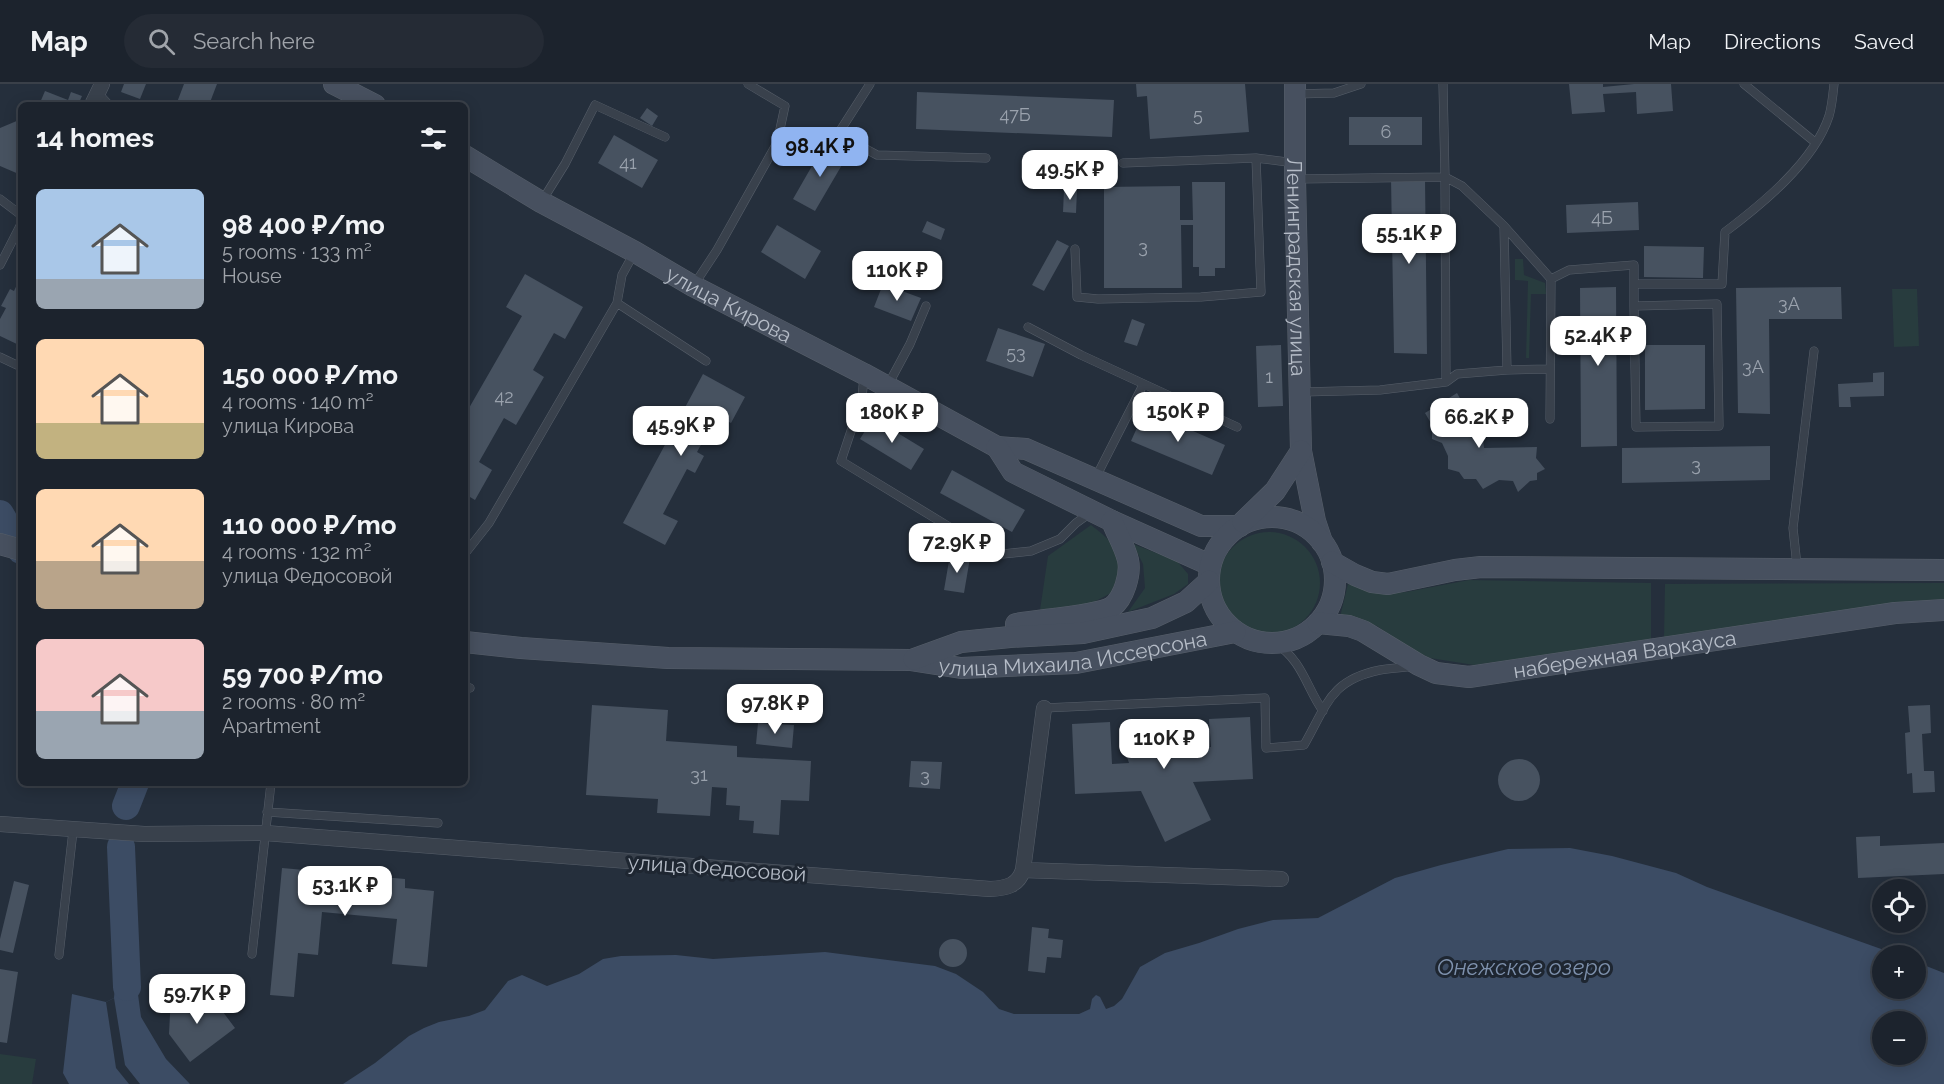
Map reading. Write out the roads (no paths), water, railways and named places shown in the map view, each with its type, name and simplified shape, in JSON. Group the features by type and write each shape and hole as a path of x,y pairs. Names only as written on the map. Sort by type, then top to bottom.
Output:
{"main road":[{"path":"333,84 369,102"},
{"name":"Ленинградская улица","path":"1295,89 1302,451 1315,521 1322,542"},
{"name":"улица Кирова","path":"468,158 541,202 693,286 864,374 997,447 1026,449 1201,525 1240,526"},
{"name":"улица Кирова","path":"997,447 1013,472 1210,573"},
{"path":"1240,526 1261,518 1284,518 1305,527 1322,542 1332,562 1335,584 1330,605 1318,623 1299,638 1275,644 1261,643 1236,632 1221,618 1212,600 1210,573 1216,550 1226,536 1240,526 1275,490 1302,451"},
{"path":"961,642 1008,625 1089,614 1112,607 1123,592 1129,578 1128,561 1112,521"},
{"path":"0,544 18,549"},
{"path":"1332,562 1364,579 1388,584 1481,567 1797,571 1944,570"},
{"name":"улица Михаила Иссерсона","path":"910,660 961,642 1010,636 1083,633 1152,618 1186,602 1210,573"},
{"name":"набережная Варкауса","path":"1318,623 1349,626 1362,631 1419,665 1436,672 1469,677 1895,613 1944,610"},
{"name":"улица Михаила Иссерсона","path":"468,642 668,658 910,660 962,668 1076,663 1236,632"}],"street":[{"path":"1044,708 1023,870 1281,879"},
{"path":"0,824 73,831"},
{"name":"улица Федосовой","path":"73,831 144,834 265,833 990,889 1009,887 1021,877 1023,870"}],"lane":[{"path":"693,286 717,250 777,143 785,106 748,84"},
{"path":"838,134 870,84"},
{"path":"1295,89 1334,93 1361,84"},
{"path":"1443,84 1446,382"},
{"path":"1744,84 1816,143"},
{"path":"1634,284 1722,284 1725,232 1783,184 1816,143 1829,116 1834,84"},
{"path":"541,202 566,164 595,105 665,137"},
{"path":"777,143 838,134 877,155 986,158"},
{"path":"1075,249 1077,297 1155,298 1261,292 1256,158"},
{"path":"1123,163 1256,158 1295,171 1445,177 1454,180 1504,226 1551,279 1550,419"},
{"path":"0,198 18,213"},
{"path":"1504,226 1507,370"},
{"path":"0,265 18,230"},
{"path":"468,551 489,523 617,303 622,274 634,252"},
{"path":"1551,279 1569,270 1634,265 1634,306 1636,427 1719,426 1717,304 1634,306"},
{"path":"617,303 706,361"},
{"path":"887,387 910,344 926,306"},
{"path":"1028,327 1081,356 1237,427"},
{"path":"1797,571 1793,528 1814,351"},
{"path":"0,357 18,366"},
{"path":"1300,392 1380,390 1446,382 1456,374 1550,369"},
{"path":"864,374 862,398 841,461 870,480 956,531 1003,554 1031,551 1060,539 1076,523 1092,512"},
{"path":"1096,479 1143,385"},
{"path":"1275,644 1290,654 1323,711"},
{"path":"1044,708 1265,698 1266,748 1304,745 1333,693 1344,684 1358,676 1383,669 1419,665"},
{"path":"252,954 271,786"},
{"path":"267,812 438,823"},
{"path":"59,955 73,831"}],"water":[{"name":"Онежское озеро","path":"1570,848 1612,856 1676,873 1707,887 1872,946 1872,999 1926,999 1926,966 1944,973 1944,1084 343,1084 375,1063 409,1036 424,1028 485,1010 508,981 522,975 547,986 579,974 603,959 621,956 676,955 713,959 825,952 935,966 956,974 983,992 999,1009 1014,1014 1079,1014 1090,1009 1092,999 1096,995 1100,997 1106,1009 1122,999 1140,967 1165,953 1273,920 1318,918 1395,878 1508,849"},
{"path":"126,947 132,949 141,1017 166,1059 190,1084 69,1084 63,1073 72,994 106,1002 114,998 118,964"}],"waterway":[{"path":"0,514 18,545"},
{"path":"126,806 134,786"},
{"path":"121,847 127,987"}]}
